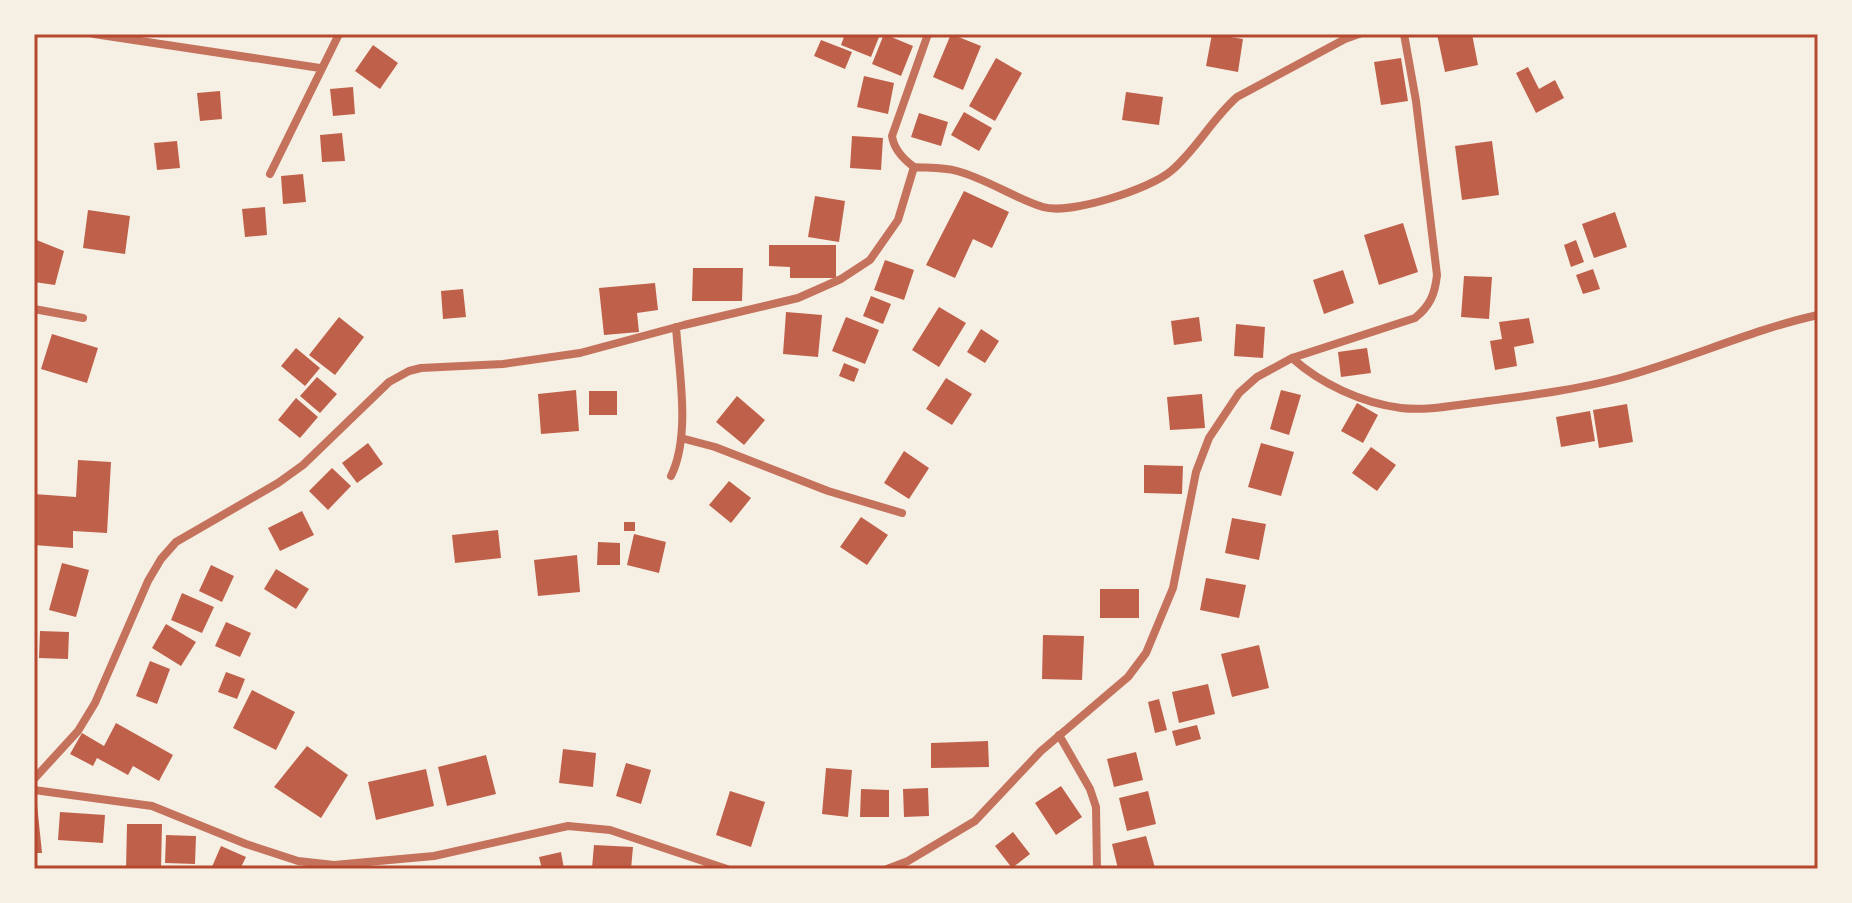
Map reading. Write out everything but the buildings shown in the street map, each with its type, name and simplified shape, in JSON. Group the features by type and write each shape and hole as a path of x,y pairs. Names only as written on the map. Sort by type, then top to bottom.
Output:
{"street":[{"path":"94,34 320,68"},
{"path":"270,174 339,34"},
{"path":"928,34 892,136 893,144 902,158 914,167 959,171 1054,210 1081,207 1148,185 1169,173 1237,97 1359,34"},
{"path":"887,869 908,861 975,821 1041,751 1128,677 1146,653 1164,617 1173,588 1190,493 1209,438 1239,393 1257,377 1292,358 1415,318 1428,307 1437,275 1416,101 1404,34"},
{"path":"34,779 78,731 95,703 148,581 176,542 278,483 303,465 389,382 409,371 503,364 580,353 798,298 858,270 882,246 898,220 914,167"},
{"path":"34,309 83,318"},
{"path":"1292,358 1308,372 1359,397 1402,408 1424,408 1517,397 1620,378 1784,322 1818,315"},
{"path":"671,476 678,462 681,438 676,327"},
{"path":"681,438 715,447 828,491 902,513"},
{"path":"1059,735 1090,789 1096,807 1097,869"},
{"path":"34,790 152,806 274,854 322,863 380,863 434,856 568,826 610,830 727,869"}]}
